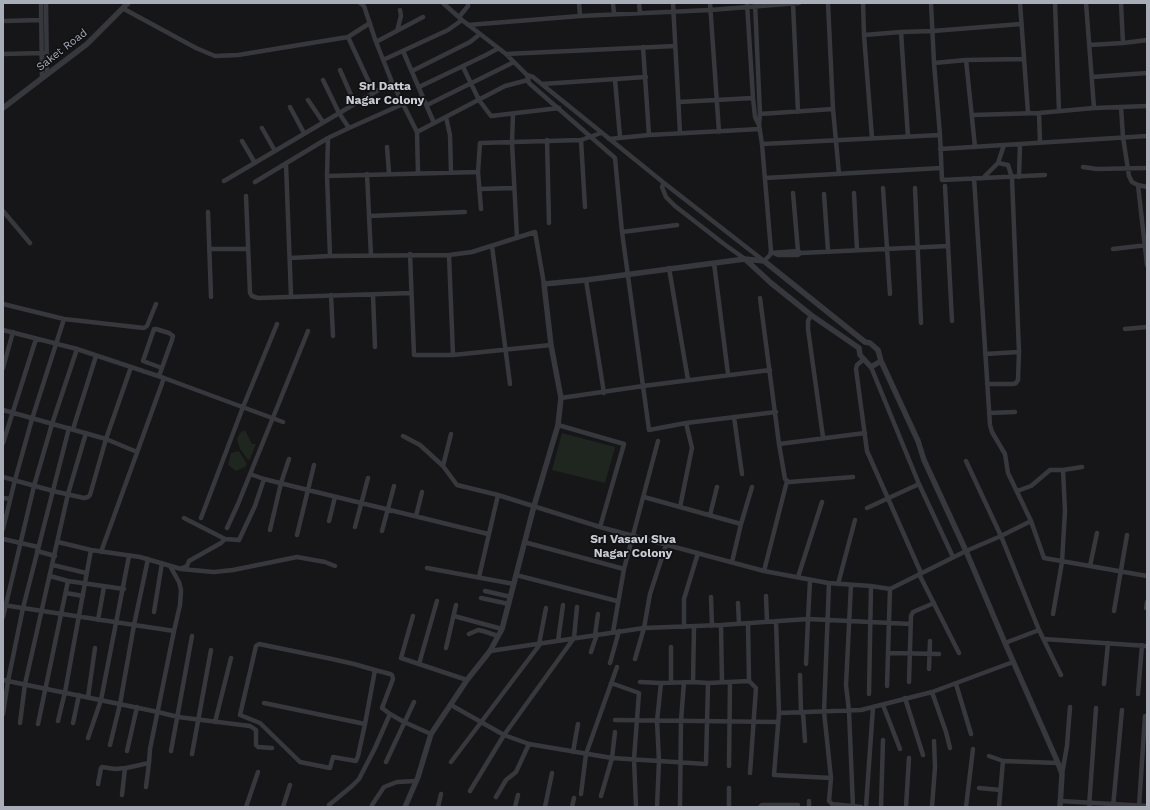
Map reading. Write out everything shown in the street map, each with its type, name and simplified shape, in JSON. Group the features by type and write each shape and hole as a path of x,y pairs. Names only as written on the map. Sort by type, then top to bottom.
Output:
{"street":[{"path":"41,3 45,76"},
{"path":"44,52 46,3"},
{"name":"Saket Road","path":"3,108 87,44 124,9 128,3"},
{"path":"360,3 364,6 392,82 417,132 418,173"},
{"path":"443,3 497,49 506,54 528,78 528,82 609,139 865,342 875,346 918,441 924,460 966,551 1033,704 1062,774"},
{"path":"383,60 448,30 461,18 468,6 468,3"},
{"path":"579,3 580,16"},
{"path":"613,3 614,14"},
{"path":"639,3 640,13"},
{"path":"673,3 680,133"},
{"path":"710,3 719,132"},
{"path":"468,25 580,16 710,10 747,5 799,3"},
{"path":"828,3 835,141 839,174"},
{"path":"863,3 872,138"},
{"path":"931,3 942,180 1012,178 1044,175"},
{"path":"1020,3 1028,113"},
{"path":"1056,3 1059,111"},
{"path":"1086,3 1094,108"},
{"path":"1121,3 1124,43"},
{"path":"793,4 798,112"},
{"path":"747,5 753,98 755,117 759,127 762,144 772,253"},
{"path":"755,5 760,114 759,127"},
{"path":"124,9 196,48 215,56 238,55 348,37 370,23"},
{"path":"397,31 401,16 400,10"},
{"path":"376,42 423,17"},
{"path":"3,20 41,20"},
{"path":"864,35 1021,24"},
{"path":"901,32 908,136"},
{"path":"412,71 470,42 480,34"},
{"path":"348,37 374,93"},
{"path":"1089,45 1147,40"},
{"path":"506,54 675,46"},
{"path":"643,47 650,135"},
{"path":"419,87 486,56 497,49"},
{"path":"403,51 434,123"},
{"path":"3,54 44,52"},
{"path":"934,63 966,60 1024,59"},
{"path":"966,60 973,115 975,147"},
{"path":"427,105 514,62"},
{"path":"463,66 479,100 491,116 564,108"},
{"path":"340,70 355,104"},
{"path":"1092,77 1147,74"},
{"path":"417,132 506,86 533,77 542,84 564,108 616,158 627,274 649,430 686,423 776,412"},
{"path":"542,84 646,77"},
{"path":"323,80 339,113 349,128"},
{"path":"615,80 620,137"},
{"path":"224,181 392,82"},
{"path":"679,102 753,98"},
{"path":"308,100 323,122"},
{"path":"256,182 328,138 403,104"},
{"path":"973,115 1039,113 1094,108 1147,106"},
{"path":"1120,107 1128,169 1132,182 1147,187"},
{"path":"290,108 304,133"},
{"path":"760,114 833,109"},
{"path":"1039,113 1040,142"},
{"path":"513,114 512,142 517,238"},
{"path":"446,117 450,135 451,172"},
{"path":"609,139 680,133 719,132 759,127"},
{"path":"262,128 275,151"},
{"path":"482,209 478,172 480,143 582,140 600,133"},
{"path":"762,144 940,134"},
{"path":"940,149 1147,136"},
{"path":"328,138 327,176 330,256"},
{"path":"547,140 550,223"},
{"path":"582,140 584,207"},
{"path":"242,141 255,163"},
{"path":"1019,177 1020,144"},
{"path":"983,178 998,163 1004,145"},
{"path":"387,148 388,173"},
{"path":"988,384 1013,384 1018,380 1019,352 1012,178 1008,165 998,163"},
{"path":"286,164 291,296"},
{"path":"1083,167 1097,169 1147,168"},
{"path":"765,178 941,168"},
{"path":"327,176 388,173 478,172"},
{"path":"367,174 371,256"},
{"path":"974,178 985,354 992,432 1005,454 1008,472 1031,521 1044,558 1147,576"},
{"path":"664,183 662,187 666,197 675,206 745,259 809,318 859,348 860,355 871,367 919,484 953,558"},
{"path":"1138,185 1146,245 1147,265"},
{"path":"944,186 952,321"},
{"path":"479,189 514,188"},
{"path":"883,188 890,294"},
{"path":"915,188 921,323"},
{"path":"793,193 799,252"},
{"path":"854,193 857,250"},
{"path":"824,194 828,251"},
{"path":"246,196 250,292 252,296 258,298 411,293"},
{"path":"3,211 30,243"},
{"path":"208,212 211,297"},
{"path":"369,216 465,212"},
{"path":"622,232 677,225"},
{"path":"290,258 410,254 449,255 472,252 535,232 544,284 551,345 561,398 558,425 524,542 502,629 490,651 467,680 431,734 417,779 405,807"},
{"path":"1113,249 1146,245"},
{"path":"492,246 510,384"},
{"path":"772,253 778,255 798,255 799,252 948,246"},
{"path":"209,250 248,249"},
{"path":"764,261 772,253"},
{"path":"410,254 414,355 454,355 551,345"},
{"path":"449,255 454,355"},
{"path":"544,284 586,280 745,259 764,261"},
{"path":"714,263 728,374"},
{"path":"669,268 688,380"},
{"path":"586,280 604,392"},
{"path":"331,295 333,336"},
{"path":"372,295 375,347"},
{"path":"760,298 779,444 787,481 764,571"},
{"path":"3,304 64,319 144,328 147,326 156,304"},
{"path":"809,318 823,438"},
{"path":"3,529 4,519 32,419 64,319"},
{"path":"201,518 243,407 277,324"},
{"path":"1125,329 1147,327"},
{"path":"102,552 137,452 173,336 156,328 154,329 143,361 162,368"},
{"path":"3,330 36,340 77,349 161,377 283,422"},
{"path":"227,528 308,331"},
{"path":"3,368 13,332"},
{"path":"855,345 860,338"},
{"path":"3,443 36,340"},
{"path":"3,617 34,486 52,424 77,349"},
{"path":"985,354 1019,352"},
{"path":"3,714 6,680 53,491 71,429 96,356"},
{"path":"864,359 857,365 856,369 867,451 920,574 959,653"},
{"path":"871,367 881,361"},
{"path":"3,477 53,491 88,498 106,439 131,367"},
{"path":"561,398 728,374 770,370"},
{"path":"3,410 106,439 137,452"},
{"path":"990,413 1015,412"},
{"path":"734,417 742,474"},
{"path":"680,507 692,448 686,423"},
{"path":"558,425 624,444 600,527"},
{"path":"20,723 25,684 68,494 86,433"},
{"path":"779,444 865,433"},
{"path":"444,466 452,434"},
{"path":"403,436 420,445 444,466 457,485 498,495 600,527 764,571 829,583 890,589 966,551 1031,521"},
{"path":"613,632 624,569 658,441"},
{"path":"270,530 281,483 289,459"},
{"path":"966,461 1001,536 1039,630 1061,675"},
{"path":"297,535 314,465"},
{"path":"1017,492 1031,486 1050,470 1063,470 1082,467"},
{"path":"1053,614 1062,562 1065,511 1063,470"},
{"path":"250,474 335,497 362,502 388,510 488,534"},
{"path":"787,481 853,477"},
{"path":"355,527 368,478"},
{"path":"184,518 225,539 236,541 239,540 264,479"},
{"path":"867,508 919,484"},
{"path":"382,532 394,486"},
{"path":"710,515 717,487"},
{"path":"732,562 752,487"},
{"path":"416,516 422,492"},
{"path":"479,577 498,495"},
{"path":"329,521 335,497"},
{"path":"3,498 10,500"},
{"path":"644,498 741,524"},
{"path":"798,577 822,502"},
{"path":"838,584 855,520"},
{"path":"1090,566 1097,533"},
{"path":"1114,611 1127,535"},
{"path":"3,539 21,542 55,556"},
{"path":"181,569 187,566 190,561 221,543 225,539"},
{"path":"58,542 91,550 148,559 181,569 214,572 297,558 325,562 335,566"},
{"path":"524,542 624,569"},
{"path":"635,659 644,628 650,594 666,544"},
{"path":"58,721 65,692 91,550"},
{"path":"684,627 684,599 698,553"},
{"path":"88,738 101,700 124,590 129,556"},
{"path":"110,745 120,704 134,625 148,559"},
{"path":"154,612 162,563"},
{"path":"53,565 86,573"},
{"path":"146,787 150,749 180,605 181,590 179,582 170,566"},
{"path":"427,568 514,584"},
{"path":"516,575 618,601"},
{"path":"50,576 68,581 124,590"},
{"path":"806,664 810,580"},
{"path":"38,724 68,581"},
{"path":"829,583 824,712 831,778 830,802 832,804 861,807"},
{"path":"851,585 846,686 849,711 853,806"},
{"path":"869,694 871,586"},
{"path":"98,620 104,587"},
{"path":"887,686 890,589"},
{"path":"485,591 511,597"},
{"path":"66,593 83,596"},
{"path":"766,596 767,621"},
{"path":"711,597 712,626"},
{"path":"481,598 509,604"},
{"path":"419,664 437,601"},
{"path":"1146,608 1147,602"},
{"path":"738,603 739,623"},
{"path":"909,682 911,616 913,612 934,603"},
{"path":"5,605 174,631"},
{"path":"446,648 456,605"},
{"path":"558,641 563,605"},
{"path":"470,791 504,735 574,638 577,607"},
{"path":"451,762 540,643 546,608"},
{"path":"591,652 596,635 598,614"},
{"path":"413,616 401,658 467,680"},
{"path":"454,616 502,629"},
{"path":"490,651 644,628 712,626 808,619 911,624"},
{"path":"776,621 779,713 774,774 831,778"},
{"path":"748,623 749,680 756,688 750,773"},
{"path":"721,625 722,682"},
{"path":"693,682 694,626"},
{"path":"469,634 478,630 498,636"},
{"path":"1005,643 1039,630"},
{"path":"610,663 618,631"},
{"path":"171,751 192,636"},
{"path":"1044,639 1144,646 1138,694"},
{"path":"929,669 930,641"},
{"path":"1104,684 1108,643"},
{"path":"375,670 365,724 356,761 333,757 330,768 300,762 260,723 240,714 257,645 332,658 390,674 393,677 382,708 404,722 431,734"},
{"path":"670,646 671,682"},
{"path":"88,697 95,648"},
{"path":"192,754 211,650"},
{"path":"889,653 939,654"},
{"path":"215,722 231,658"},
{"path":"779,713 861,710 932,692 1014,662"},
{"path":"581,794 586,754 617,667"},
{"path":"800,675 805,741"},
{"path":"6,680 178,717 254,727 256,730 256,745 258,747 272,748"},
{"path":"640,682 730,682 749,680"},
{"path":"657,807 659,761 658,721 662,682"},
{"path":"680,807 681,721 684,682"},
{"path":"451,705 504,735 529,744 612,758 634,758 706,764 708,682"},
{"path":"729,766 730,682"},
{"path":"611,683 639,693 634,758 636,807"},
{"path":"956,684 971,734"},
{"path":"932,692 950,748"},
{"path":"73,723 80,695"},
{"path":"905,698 923,755"},
{"path":"386,762 414,702"},
{"path":"264,703 365,724"},
{"path":"883,705 900,750"},
{"path":"127,751 137,707"},
{"path":"866,807 873,707"},
{"path":"1070,707 1068,746 1062,774 1060,804 1147,806"},
{"path":"1089,805 1096,708"},
{"path":"1113,805 1122,710"},
{"path":"330,805 359,778 390,714"},
{"path":"1139,806 1145,716"},
{"path":"615,720 778,722"},
{"path":"573,752 578,724"},
{"path":"601,796 612,758 615,732"},
{"path":"881,807 883,740"},
{"path":"932,807 935,767 934,741"},
{"path":"496,797 506,780 516,772 529,744"},
{"path":"966,807 973,749"},
{"path":"989,756 1004,761 1058,763"},
{"path":"906,807 909,758"},
{"path":"999,807 1004,761"},
{"path":"98,784 100,768 102,767 115,769 125,768 149,762"},
{"path":"122,795 125,768"},
{"path":"246,807 258,772"},
{"path":"545,807 552,773"},
{"path":"372,805 384,787 398,782 417,779"},
{"path":"283,807 290,785"},
{"path":"729,788 729,807"},
{"path":"979,788 1000,790"},
{"path":"438,807 441,794"},
{"path":"515,807 518,795"},
{"path":"572,807 574,798"},
{"path":"809,800 809,807"},
{"path":"760,807 798,805"}],"shaded area":[{"path":"245,430 252,444 256,444 249,461 240,449 237,439 240,433"},
{"path":"562,433 615,447 605,483 552,470"},
{"path":"239,451 247,464 245,467 236,471 228,465 231,453"}],"district":[{"name":"Sri Datta Nagar Colony","path":"385,93"},
{"name":"Sri Vasavi Siva Nagar Colony","path":"633,546"}]}
